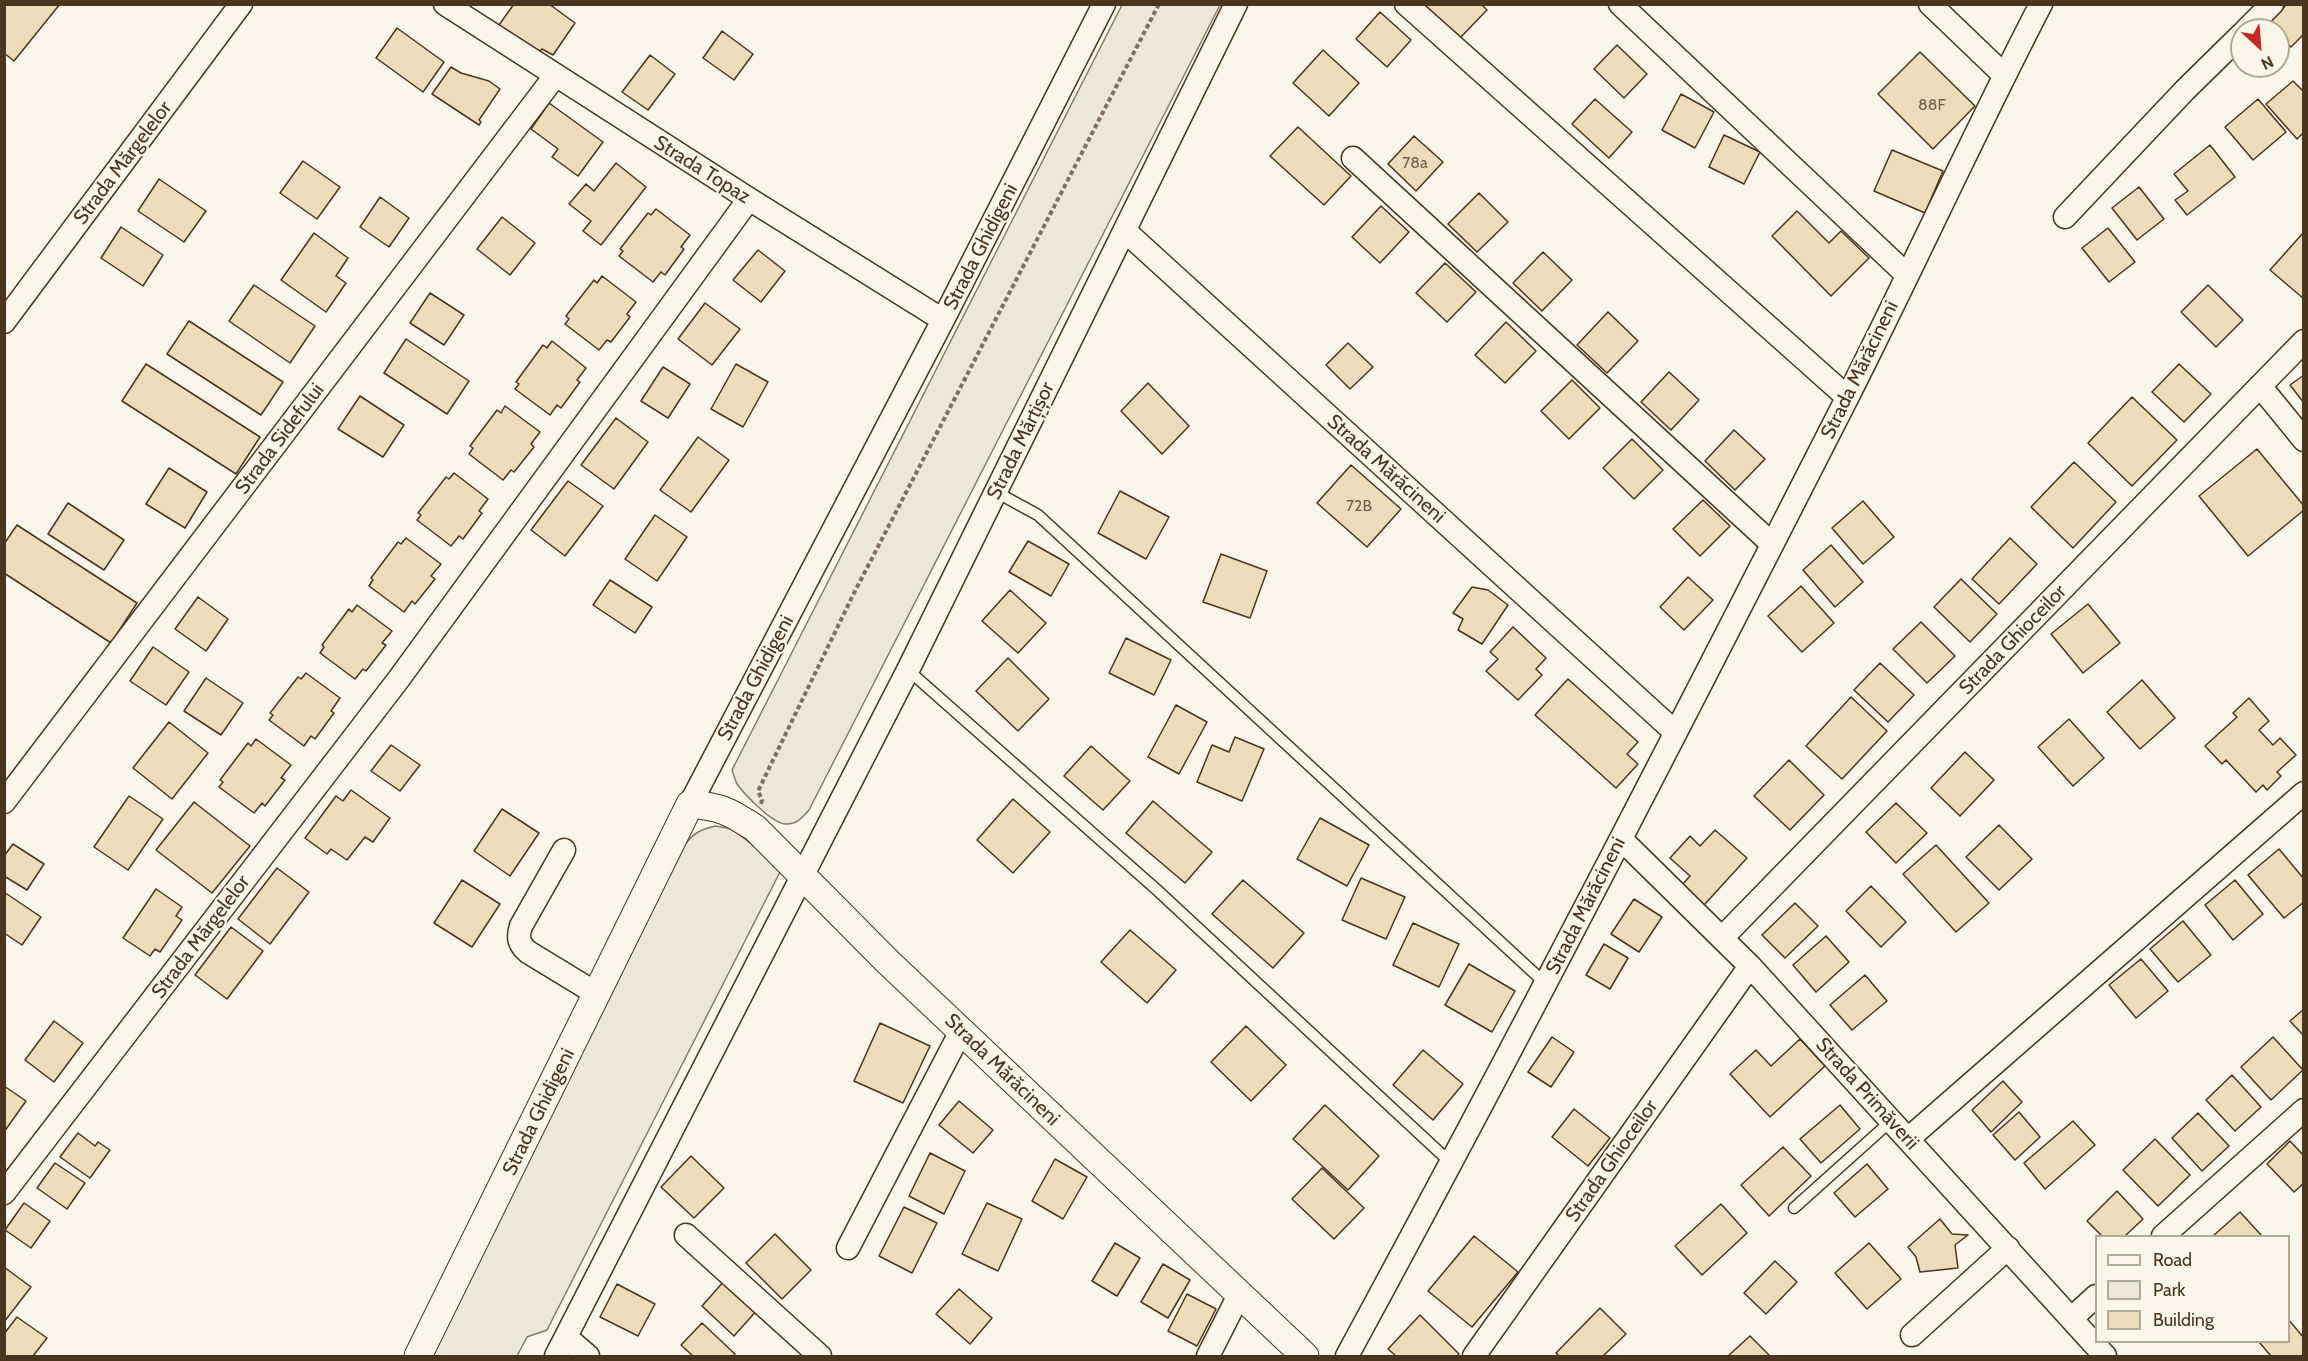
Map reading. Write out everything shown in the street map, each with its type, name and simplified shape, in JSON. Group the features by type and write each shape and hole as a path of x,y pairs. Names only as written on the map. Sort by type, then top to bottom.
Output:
{"street":[{"name":"Strada Mărgelelor","path":"4,322 241,4"},
{"name":"Strada Ghidigeni","path":"418,1356 690,804 943,320 1104,4"},
{"name":"Strada Mărțișor","path":"561,1347 908,670 1236,4"},
{"path":"1406,4 1847,397"},
{"path":"1620,4 1907,275"},
{"path":"1930,4 2004,75"},
{"name":"Strada Mărăcineni","path":"1347,1356 1621,839 1847,397 2041,4"},
{"path":"2258,18 2272,4"},
{"name":"Strada Topaz","path":"460,8 555,76 943,320"},
{"path":"2065,217 2230,46"},
{"name":"Strada Sidefului","path":"4,802 555,76"},
{"path":"1353,158 1772,544"},
{"name":"Strada Mărgelelor","path":"4,1193 398,680 749,200"},
{"name":"Strada Mărăcineni","path":"1125,231 1675,732"},
{"name":"Strada Ghioceilor","path":"1722,938 2304,341"},
{"path":"2260,386 2304,440"},
{"path":"1908,1139 2304,793"},
{"name":"Strada Mărăcineni","path":"690,804 715,806 755,828 801,876 961,1031 1305,1356"},
{"name":"Strada Primăverii","path":"1621,839 1750,966 2072,1318 2094,1352"},
{"path":"564,850 521,926 518,934 520,944 528,952 597,994"},
{"name":"Strada Ghioceilor","path":"1474,1356 1750,966"},
{"path":"848,1248 961,1031"},
{"path":"2164,1235 2304,1110"},
{"path":"687,1235 820,1356"},
{"path":"1912,1335 2008,1248"},
{"path":"1208,1356 1239,1295"},
{"path":"2072,1318 2095,1298"},
{"path":"561,1347 588,1356"}],"lane":[{"name":"Strada Mărăcineni","path":"996,492 1038,515 1546,984"},
{"path":"908,670 1157,890 1451,1163"},
{"path":"1794,1208 1892,1121"}],"path":[{"path":"755,828 762,800 758,791 854,593 1159,4"}],"green space":[{"path":"1122,5 1220,5 809,810 796,822 785,824 780,822 766,814 746,795 737,784 732,770"},
{"path":"716,826 732,829 754,846 780,872 547,1330 527,1337 517,1356 432,1356 684,846 698,832"}],"building":[{"path":"4,4 60,4 14,61 4,53"},
{"path":"514,4 549,4 575,23 553,55 542,49 539,52 499,25"},
{"path":"1425,4 1481,4 1487,10 1457,41 1422,8"},
{"path":"2287,4 2304,4 2304,34 2291,47 2290,18 2274,18"},
{"path":"1380,12 1411,40 1387,67 1356,39"},
{"path":"397,28 444,62 423,92 376,58"},
{"path":"722,31 753,54 734,80 703,58"},
{"path":"1617,45 1647,74 1624,98 1594,69"},
{"path":"1323,50 1359,83 1329,116 1293,83"},
{"path":"1920,52 1975,106 1933,149 1878,94"},
{"path":"650,55 675,74 648,110 622,92"},
{"path":"451,67 461,73 489,81 500,89 479,120 481,122 479,125 432,94"},
{"path":"2293,81 2304,92 2304,132 2297,139 2266,104"},
{"path":"1681,94 1714,112 1695,148 1662,130"},
{"path":"1595,99 1632,132 1609,158 1572,124"},
{"path":"2258,99 2286,132 2253,160 2225,127"},
{"path":"549,103 603,142 578,176 552,157 558,149 531,129"},
{"path":"1298,127 1351,176 1324,205 1270,156"},
{"path":"1724,135 1760,152 1744,184 1709,167"},
{"path":"1414,136 1443,162 1416,191 1388,164"},
{"path":"2210,145 2235,177 2187,215 2175,200 2188,191 2174,174"},
{"path":"1892,150 1943,171 1925,213 1874,191"},
{"path":"303,161 340,187 317,219 280,193"},
{"path":"616,163 646,187 601,245 583,231 591,221 569,204 586,184 594,191"},
{"path":"159,179 206,211 184,242 138,211"},
{"path":"2139,187 2164,219 2137,240 2112,208"},
{"path":"1479,193 1508,222 1477,252 1448,224"},
{"path":"380,197 409,218 389,247 360,227"},
{"path":"1381,206 1409,232 1380,263 1352,237"},
{"path":"656,209 690,235 681,247 684,249 665,275 661,272 653,282 619,256 623,251 620,249 648,213 651,215"},
{"path":"1797,211 1829,243 1841,231 1869,258 1831,296 1772,236"},
{"path":"502,217 535,243 510,275 477,249"},
{"path":"121,227 163,255 143,286 101,258"},
{"path":"2108,228 2135,262 2109,282 2082,248"},
{"path":"2304,232 2304,299 2270,270"},
{"path":"314,233 348,258 336,276 346,283 326,312 281,280"},
{"path":"758,250 785,271 761,302 733,280"},
{"path":"1543,252 1572,280 1542,311 1513,283"},
{"path":"1445,263 1476,292 1447,322 1416,293"},
{"path":"602,276 636,302 627,314 630,317 611,342 607,340 599,350 565,324 569,319 566,316 594,280 597,283"},
{"path":"254,285 315,326 290,363 229,321"},
{"path":"2208,285 2243,320 2216,347 2181,312"},
{"path":"430,293 464,315 444,345 410,323"},
{"path":"705,303 740,329 712,365 678,339"},
{"path":"1608,312 1638,341 1607,373 1577,345"},
{"path":"189,321 283,382 261,415 167,354"},
{"path":"1506,322 1536,351 1505,383 1475,355"},
{"path":"406,339 469,381 447,414 384,373"},
{"path":"552,341 586,368 577,380 580,382 561,408 557,405 550,415 515,389 519,384 516,382 543,345 547,348"},
{"path":"1348,343 1373,367 1350,389 1326,365"},
{"path":"146,364 260,437 236,474 122,401"},
{"path":"736,364 768,382 743,427 711,409"},
{"path":"2179,364 2211,394 2184,422 2152,392"},
{"path":"663,367 690,384 668,418 641,401"},
{"path":"1669,372 1699,400 1671,430 1641,402"},
{"path":"2304,375 2304,403 2290,385"},
{"path":"1572,380 1600,408 1569,439 1541,411"},
{"path":"1148,383 1189,426 1162,454 1121,411"},
{"path":"360,396 404,425 383,457 338,429"},
{"path":"2132,397 2177,440 2132,486 2088,443"},
{"path":"505,406 540,432 531,444 534,447 514,472 511,470 503,480 469,454 473,448 470,446 497,410 501,413"},
{"path":"616,418 648,442 614,489 581,465"},
{"path":"1734,430 1765,459 1735,490 1705,461"},
{"path":"698,437 729,460 691,512 660,490"},
{"path":"1632,439 1663,470 1634,499 1603,468"},
{"path":"2257,449 2304,506 2304,510 2248,556 2199,496"},
{"path":"2074,462 2116,502 2073,548 2031,507"},
{"path":"1351,465 1401,509 1367,547 1317,503"},
{"path":"169,468 207,492 185,528 146,504"},
{"path":"454,473 488,499 479,511 482,513 463,539 459,536 451,546 417,520 421,515 418,513 446,477 449,479"},
{"path":"568,481 603,506 565,556 531,530"},
{"path":"1120,491 1169,517 1146,559 1098,533"},
{"path":"1703,500 1730,526 1700,556 1673,529"},
{"path":"1863,501 1894,537 1863,564 1832,528"},
{"path":"68,503 124,540 104,570 48,534"},
{"path":"655,515 687,537 657,581 625,559"},
{"path":"17,525 137,603 111,643 4,573 4,544"},
{"path":"406,538 441,564 431,576 435,579 415,604 412,601 404,612 369,586 373,580 371,578 398,542 401,544"},
{"path":"2010,538 2037,564 1999,604 1972,579"},
{"path":"1028,541 1069,564 1051,596 1009,572"},
{"path":"1831,545 1863,582 1835,607 1803,570"},
{"path":"1221,554 1267,571 1250,618 1203,602"},
{"path":"1688,577 1713,600 1684,630 1660,607"},
{"path":"1961,579 1997,614 1970,642 1934,607"},
{"path":"610,580 652,607 635,633 593,605"},
{"path":"1801,586 1834,623 1802,652 1768,616"},
{"path":"1472,587 1488,590 1508,605 1482,644 1458,630 1463,619 1453,613"},
{"path":"1010,590 1046,623 1018,653 982,621"},
{"path":"198,597 228,619 206,651 175,629"},
{"path":"2088,604 2120,643 2083,673 2051,634"},
{"path":"357,605 392,631 382,643 386,645 366,671 363,669 355,679 320,653 324,647 322,645 349,609 352,612"},
{"path":"1921,622 1955,656 1927,683 1893,649"},
{"path":"1513,627 1546,658 1536,669 1542,675 1518,700 1486,671 1498,659 1490,652"},
{"path":"1126,638 1171,660 1154,695 1109,673"},
{"path":"153,647 189,672 166,705 130,681"},
{"path":"1008,658 1049,699 1018,731 976,691"},
{"path":"1880,663 1914,695 1888,722 1854,690"},
{"path":"306,673 340,698 331,711 334,713 315,739 311,736 304,746 269,720 273,715 270,713 298,677 301,679"},
{"path":"206,678 243,703 221,735 184,711"},
{"path":"1568,679 1638,742 1627,754 1638,764 1616,788 1535,715"},
{"path":"2142,680 2175,718 2140,749 2107,712"},
{"path":"1851,697 1887,731 1842,779 1806,746"},
{"path":"2249,698 2269,721 2259,730 2273,745 2280,738 2296,755 2277,772 2281,776 2267,790 2263,785 2256,792 2226,760 2222,764 2205,746 2237,717 2233,713"},
{"path":"1176,705 1207,722 1179,774 1148,757"},
{"path":"2069,719 2104,758 2073,786 2038,747"},
{"path":"169,722 208,753 172,799 133,768"},
{"path":"1235,737 1264,749 1242,801 1197,782 1212,745 1229,752"},
{"path":"256,739 291,765 281,778 285,780 265,806 262,803 254,813 219,787 223,782 220,780 248,743 251,746"},
{"path":"391,745 420,765 400,791 371,771"},
{"path":"1091,746 1130,781 1103,810 1064,776"},
{"path":"1965,752 1994,780 1960,816 1931,788"},
{"path":"1789,760 1824,795 1790,830 1754,796"},
{"path":"351,790 390,818 373,842 365,837 347,860 331,849 327,854 305,838 336,796 343,801"},
{"path":"129,796 163,819 128,870 94,847"},
{"path":"1013,799 1050,832 1013,873 977,840"},
{"path":"1153,801 1212,852 1185,883 1126,833"},
{"path":"194,802 250,846 212,893 156,850"},
{"path":"1896,803 1927,833 1896,863 1866,832"},
{"path":"502,809 539,833 510,876 474,851"},
{"path":"1320,818 1369,845 1347,886 1297,859"},
{"path":"1999,825 2032,859 1999,890 1966,857"},
{"path":"1715,830 1747,858 1704,905 1682,885 1690,876 1670,858 1690,836 1700,846"},
{"path":"13,844 44,864 27,890 4,876 4,856"},
{"path":"1936,845 1989,903 1956,932 1903,874"},
{"path":"2279,849 2304,879 2304,902 2284,918 2248,875"},
{"path":"277,868 309,892 270,944 238,919"},
{"path":"1361,878 1405,897 1386,939 1342,920"},
{"path":"462,880 500,904 472,947 434,923"},
{"path":"1243,880 1304,933 1273,968 1212,914"},
{"path":"2235,880 2263,914 2233,940 2205,905"},
{"path":"1871,886 1906,922 1881,947 1846,911"},
{"path":"156,889 182,907 176,916 182,920 160,952 155,949 150,956 123,938"},
{"path":"4,892 41,917 22,945 4,933"},
{"path":"1634,899 1662,917 1639,952 1611,934"},
{"path":"1795,903 1818,926 1785,958 1762,935"},
{"path":"2183,921 2211,955 2178,982 2150,949"},
{"path":"1413,923 1459,944 1439,987 1393,965"},
{"path":"231,927 263,951 227,999 195,975"},
{"path":"1130,930 1176,970 1147,1003 1101,962"},
{"path":"1826,936 1849,962 1816,992 1793,965"},
{"path":"1604,944 1628,958 1610,989 1586,975"},
{"path":"2141,959 2168,991 2136,1018 2109,985"},
{"path":"1469,964 1515,991 1492,1032 1445,1005"},
{"path":"1865,975 1887,1001 1852,1030 1830,1005"},
{"path":"2304,1009 2304,1036 2290,1021"},
{"path":"54,1021 83,1043 54,1082 25,1060"},
{"path":"880,1023 930,1046 903,1103 854,1081"},
{"path":"1246,1026 1286,1065 1251,1101 1211,1062"},
{"path":"1552,1037 1574,1052 1551,1087 1528,1072"},
{"path":"2273,1037 2303,1070 2271,1100 2241,1067"},
{"path":"1800,1039 1825,1066 1770,1117 1730,1074 1756,1050 1771,1066"},
{"path":"1423,1050 1463,1084 1433,1120 1393,1085"},
{"path":"2232,1075 2261,1107 2235,1131 2206,1100"},
{"path":"2003,1081 2022,1102 1991,1132 1972,1110"},
{"path":"4,1086 26,1101 4,1132"},
{"path":"959,1101 993,1130 973,1153 939,1125"},
{"path":"1325,1105 1379,1156 1348,1190 1293,1139"},
{"path":"1840,1105 1860,1129 1821,1163 1800,1139"},
{"path":"1574,1109 1610,1138 1588,1166 1552,1137"},
{"path":"2019,1112 2040,1137 2015,1160 1993,1135"},
{"path":"2198,1113 2229,1146 2202,1171 2172,1138"},
{"path":"2073,1121 2095,1145 2045,1189 2024,1163"},
{"path":"78,1133 95,1146 98,1142 110,1150 90,1178 60,1157"},
{"path":"2155,1139 2190,1175 2158,1206 2123,1170"},
{"path":"2290,1141 2304,1156 2304,1183 2294,1192 2267,1164"},
{"path":"1783,1147 1811,1176 1769,1216 1741,1185"},
{"path":"930,1153 965,1171 944,1214 909,1196"},
{"path":"691,1156 724,1188 694,1218 661,1187"},
{"path":"1055,1159 1087,1177 1063,1219 1032,1201"},
{"path":"55,1163 85,1183 67,1209 37,1188"},
{"path":"1867,1164 1888,1189 1855,1217 1834,1193"},
{"path":"1322,1168 1364,1208 1334,1239 1292,1199"},
{"path":"2117,1191 2143,1219 2126,1235 2101,1235 2087,1221"},
{"path":"24,1203 50,1221 31,1248 5,1230"},
{"path":"987,1203 1022,1219 998,1271 962,1254"},
{"path":"1721,1204 1747,1233 1702,1275 1675,1246"},
{"path":"904,1207 937,1223 912,1273 879,1256"},
{"path":"2240,1212 2261,1235 2214,1235"},
{"path":"1940,1219 1952,1234 1968,1235 1955,1245 1958,1268 1920,1272 1916,1257 1908,1247"},
{"path":"775,1234 811,1270 782,1299 746,1263"},
{"path":"1474,1236 1518,1272 1472,1327 1428,1291"},
{"path":"1115,1243 1140,1258 1117,1296 1092,1281"},
{"path":"1869,1243 1901,1279 1867,1309 1835,1273"},
{"path":"1775,1261 1797,1282 1766,1314 1744,1293"},
{"path":"1163,1264 1190,1280 1168,1318 1141,1302"},
{"path":"4,1267 31,1287 4,1322"},
{"path":"725,1280 758,1309 734,1336 702,1306"},
{"path":"617,1284 655,1304 638,1336 600,1317"},
{"path":"959,1289 992,1318 970,1344 936,1314"},
{"path":"1187,1294 1216,1309 1197,1346 1168,1331"},
{"path":"1600,1308 1626,1334 1603,1356 1559,1356 1556,1353"},
{"path":"1420,1315 1459,1354 1457,1356 1396,1356 1388,1349"},
{"path":"17,1317 47,1338 33,1356 4,1356 4,1334"},
{"path":"2290,1321 2304,1338 2304,1356 2271,1356 2260,1343 2290,1343"},
{"path":"702,1323 735,1354 733,1356 693,1356 681,1345"},
{"path":"1750,1336 1770,1356 1728,1356"}]}
